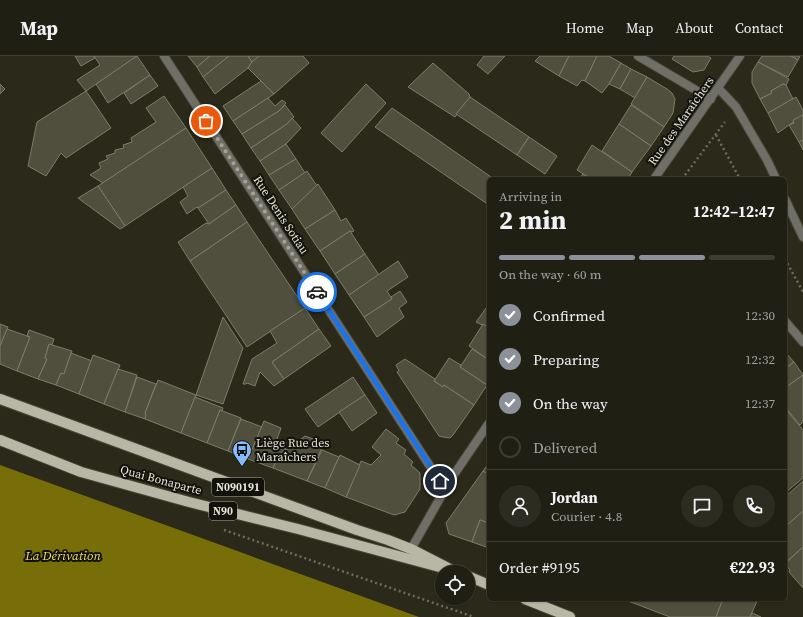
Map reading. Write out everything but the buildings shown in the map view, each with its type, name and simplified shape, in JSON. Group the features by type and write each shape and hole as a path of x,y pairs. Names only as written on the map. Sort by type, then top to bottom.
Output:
{"main road":[{"name":"N090191","path":"0,399 411,549 444,565"},
{"name":"Quai Bonaparte","path":"0,440 81,472 189,502 435,565"},
{"path":"475,579 487,584"},
{"path":"530,601 570,617"}],"street":[{"name":"Rue Denis Sotiau","path":"164,56 435,474 446,488"},
{"path":"638,56 711,99"},
{"name":"Rue des Maraîchers","path":"657,177 740,56"},
{"path":"718,88 736,107 767,160 775,177"},
{"path":"787,203 803,237"},
{"path":"787,323 803,342"},
{"path":"411,549 446,488 487,426"}],"path":[{"path":"684,177 716,135 739,177"},
{"path":"787,263 803,292"},
{"path":"218,529 474,617"}],"water":[{"name":"La Dérivation","path":"0,465 419,617 0,617"}],"way so far":[{"path":"206,121 317,292"}],"place":[{"name":"Liège Rue des Maraîchers","path":"242,467"}],"route":[{"path":"317,292 440,481"}]}
